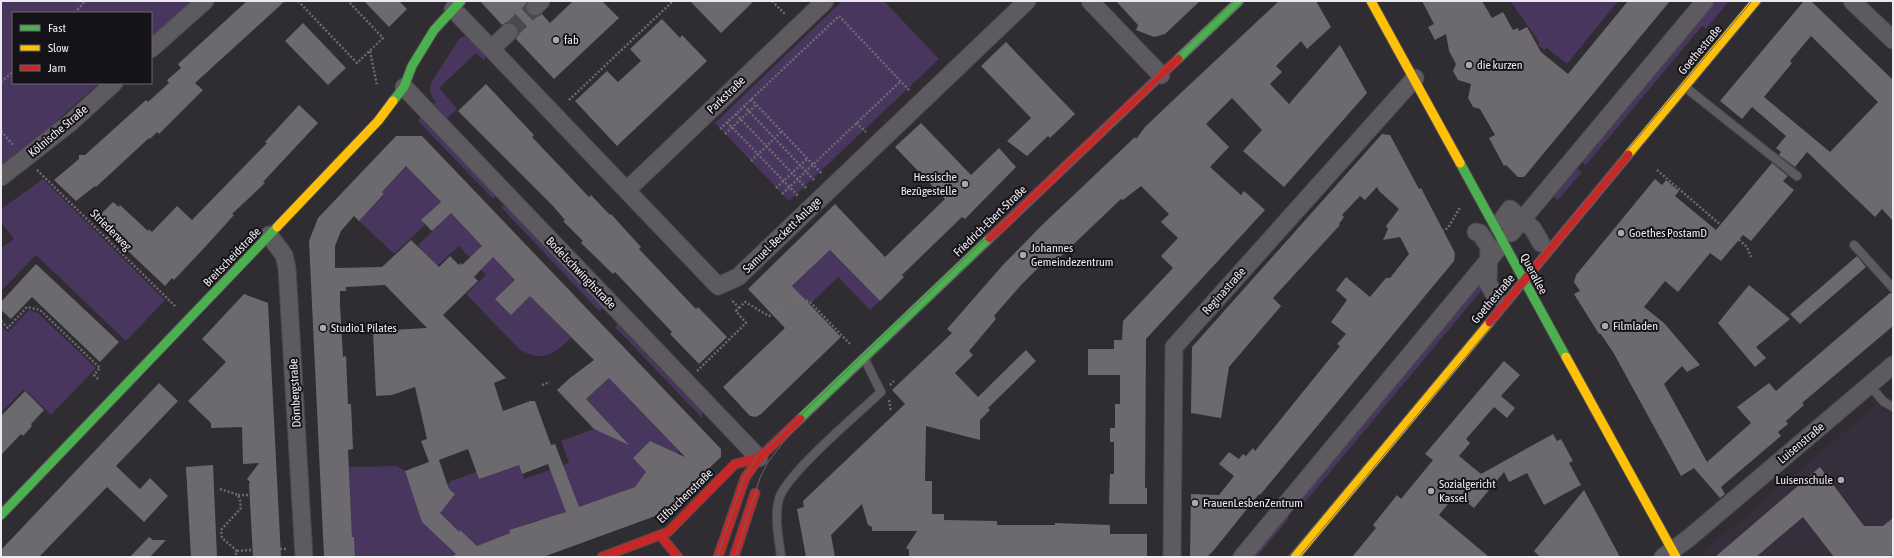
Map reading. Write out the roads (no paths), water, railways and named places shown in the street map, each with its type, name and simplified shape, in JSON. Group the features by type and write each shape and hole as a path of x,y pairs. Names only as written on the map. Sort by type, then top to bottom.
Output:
{"main road":[{"name":"Friedrich-Ebert-Straße","path":"718,557 745,478 864,358 1239,1"},
{"name":"Querallee","path":"1371,1 1415,78 1670,555"},
{"name":"Goethestraße","path":"1295,557 1756,1"},
{"name":"Breitscheidstraße","path":"1,515 378,121 404,87 412,66 423,46 434,30 457,5"},
{"name":"Elfbuchenstraße","path":"602,557 668,532 735,464 759,465"},
{"path":"734,557 757,485"},
{"path":"660,535 678,557"}],"street":[{"path":"152,48 205,1"},
{"name":"Samuel-Beckett-Anlage","path":"457,5 492,48 718,286 738,277 1027,1"},
{"path":"1090,1 1161,75"},
{"path":"1544,237 1510,216 1705,1"},
{"path":"1852,1 1893,40"},
{"name":"Parkstraße","path":"627,190 726,96 830,7"},
{"path":"492,48 509,32"},
{"name":"Reginastraße","path":"1172,557 1174,347 1415,78"},
{"name":"Kölnische Straße","path":"1,177 64,127 113,84"},
{"name":"Bodelschwinghstraße","path":"404,87 759,465"},
{"name":"Dörnbergstraße","path":"269,235 284,255 287,268 304,557"},
{"path":"1242,557 1487,244 1488,283 1496,297"},
{"name":"Luisenstraße","path":"1670,555 1893,365"}],"lane":[{"path":"1684,87 1797,176"},
{"path":"1854,246 1893,288"},
{"path":"781,557 777,512 779,498 783,489 796,473 881,392 864,358"},
{"path":"1869,385 1884,402 1893,407"}],"tunnel":[{"path":"509,32 535,7"}],"tram line":[{"path":"717,557 744,478 757,457 1234,1"},
{"path":"735,557 760,478 768,462 789,435 1244,1"},
{"path":"1288,557 1752,1"},
{"path":"1299,557 1762,1"}],"place":[{"name":"fab","path":"556,40"},
{"name":"die kurzen","path":"1469,65"},
{"name":"Hessische Bezügestelle","path":"965,184"},
{"name":"Goethes PostamD","path":"1621,233"},
{"name":"Johannes Gemeindezentrum","path":"1023,255"},
{"name":"Filmladen","path":"1605,326"},
{"name":"Studio1 Pilates","path":"323,328"},
{"name":"Luisenschule","path":"1841,480"},
{"name":"Sozialgericht Kassel","path":"1431,491"},
{"name":"FrauenLesbenZentrum","path":"1195,503"}]}
